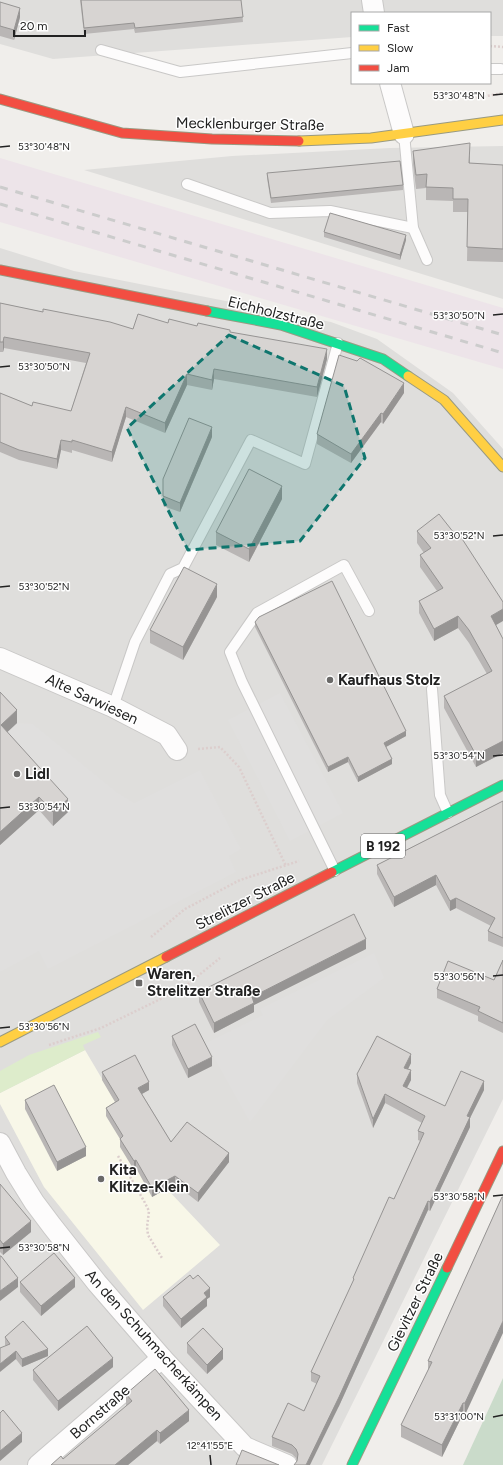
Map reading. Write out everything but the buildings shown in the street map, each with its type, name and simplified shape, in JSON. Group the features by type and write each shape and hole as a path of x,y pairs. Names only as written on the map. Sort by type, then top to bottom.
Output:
{"street":[{"path":"372,0 374,12"},
{"path":"390,84 404,134"},
{"name":"Mecklenburger Straße","path":"0,99 122,133 212,139 293,141 371,138 503,120"},
{"name":"Eichholzstraße","path":"0,270 281,325 383,359 444,400 503,467"},
{"name":"Alte Sarwiesen","path":"0,658 113,707 167,735 177,750"},
{"name":"Strelitzer Straße","path":"0,1042 503,785"},
{"name":"An den Schuhmacherkämpen","path":"0,1143 34,1202 97,1283 162,1358 245,1447 287,1465"},
{"name":"Gievitzer Straße","path":"352,1465 503,1151"},
{"name":"Bornstraße","path":"38,1465 162,1358"}],"lane":[{"path":"101,50 180,72 351,53"},
{"path":"491,69 501,69"},
{"path":"404,134 413,228 427,260"},
{"path":"188,184 270,213 330,211 413,228"},
{"path":"113,707 135,642 170,574 183,568 251,440 305,464 338,343"},
{"path":"335,871 242,682 230,652 257,613 344,565 369,611"},
{"path":"432,689 440,795 448,813"}],"path":[{"path":"491,46 503,47"},
{"path":"473,99 503,93"},
{"path":"177,750 220,747 239,768 296,890"},
{"path":"118,1156 149,1211 147,1227 148,1234 162,1258"}],"highlighted area":[{"path":"229,335 344,386 365,458 300,541 188,550 127,428"}],"shaded area":[{"path":"0,0 503,0 503,36 491,36 491,12 351,12 351,37 53,59 0,44"},
{"path":"503,146 503,299 84,170 232,156 390,148"},
{"path":"0,158 503,308 503,369 0,222"},
{"path":"0,248 74,271 331,322 377,339 453,393 503,449 503,1099 322,1465 0,1465"},
{"path":"280,693 343,813 290,841 228,720"},
{"path":"17,723 33,724 118,793 134,803 200,770 241,849 229,856 236,872 48,969 39,951 0,972 0,845 39,810 1,738"},
{"path":"374,953 384,978 327,1020 250,1122 206,1043 263,1015 260,1009"},
{"name":"Kita Klitze-Klein","path":"85,1050 167,1189 220,1245 143,1310 44,1187 0,1104 0,1093"}],"green space":[{"path":"98,1032 101,1037 83,1045 85,1050 0,1093 0,1071 29,1055"},
{"path":"503,1378 503,1465 463,1465"}],"railway":[{"path":"0,187 503,335"},
{"path":"0,204 503,353"}],"traffic: fast":[{"path":"207,311 281,325 383,359 408,376"},
{"path":"332,872 503,785"},
{"path":"352,1465 447,1268"}],"traffic: slow":[{"path":"299,141 371,138 503,120"},
{"path":"408,376 444,400 503,467"},
{"path":"0,1042 166,957"}],"traffic: jam":[{"path":"0,99 122,133 212,139 299,141"},
{"path":"0,270 207,311"},
{"path":"166,957 332,872"},
{"path":"447,1268 503,1151"}],"place":[{"name":"Kaufhaus Stolz","path":"330,680"},
{"name":"Lidl","path":"17,774"},
{"name":"Waren, Strelitzer Straße","path":"139,983"},
{"name":"Kita Klitze-Klein","path":"101,1179"}]}
